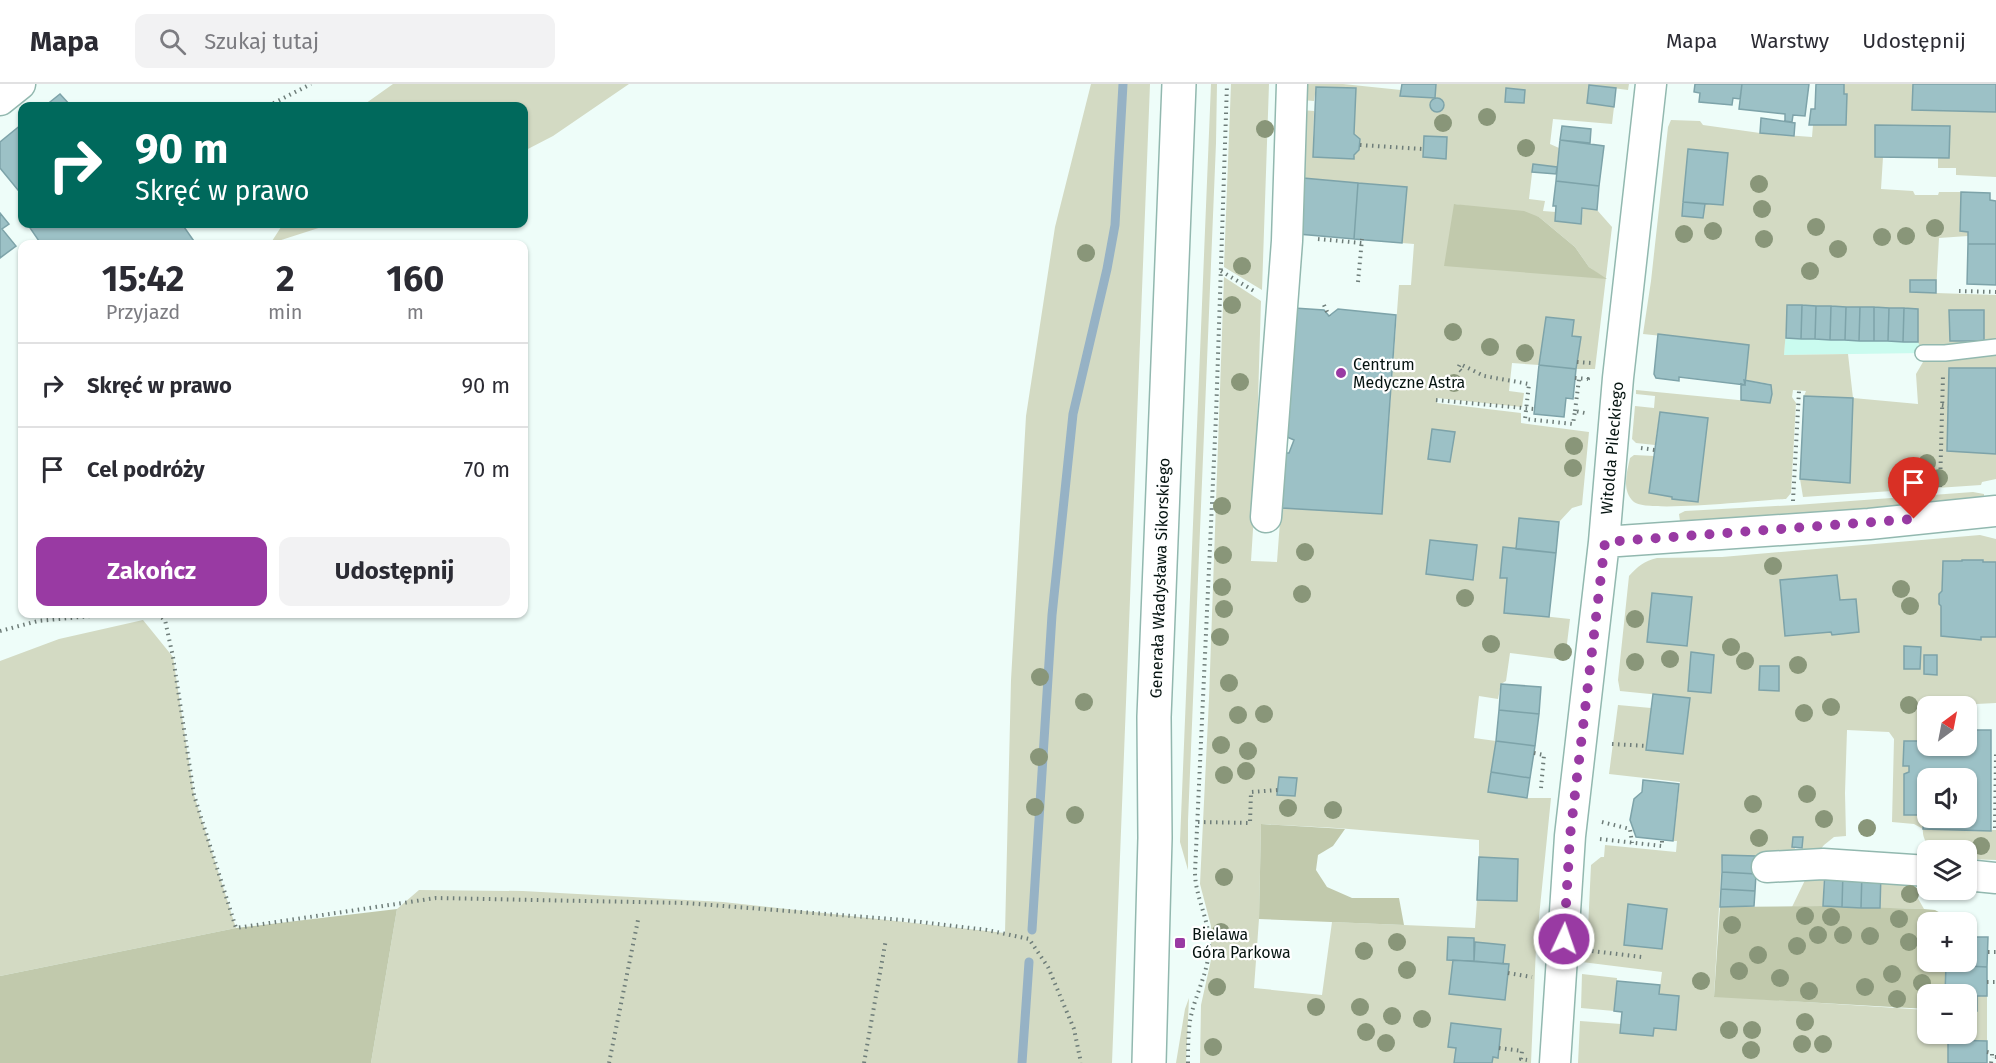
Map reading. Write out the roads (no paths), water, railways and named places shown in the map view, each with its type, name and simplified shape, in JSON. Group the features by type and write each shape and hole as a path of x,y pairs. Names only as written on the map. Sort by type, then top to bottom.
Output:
{"main road":[{"name":"Generała Władysława Sikorskiego","path":"1149,1063 1155,838 1154,717 1180,87"}],"street":[{"path":"0,100 20,84"},
{"path":"1266,517 1287,237 1292,84"},
{"name":"Witolda Pileckiego","path":"1556,1063 1570,836 1605,542 1619,369 1651,84"},
{"path":"1605,542 1869,524 1996,511"},
{"path":"1767,867 1823,864 1917,870"},
{"path":"1977,876 1996,878"}],"lane":[{"path":"1923,353 1945,353 1996,347"}],"waterway":[{"path":"1032,930 1052,615 1073,414 1115,225 1123,84"},
{"path":"1022,1063 1029,962"}],"place":[{"name":"Centrum Medyczne Astra","path":"1341,373"},
{"name":"Bielawa Góra Parkowa","path":"1180,943"}]}
